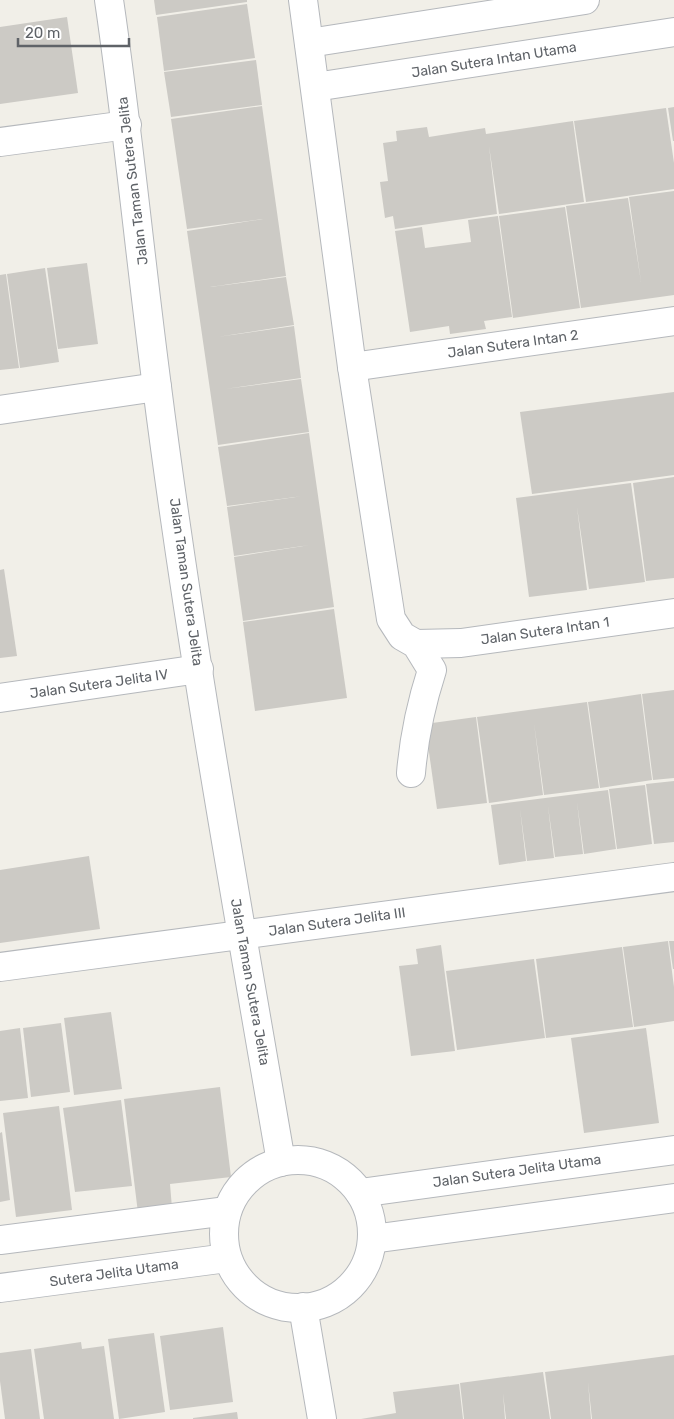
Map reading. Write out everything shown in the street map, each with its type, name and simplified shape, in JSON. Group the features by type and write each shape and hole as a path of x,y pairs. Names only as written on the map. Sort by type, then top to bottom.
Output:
{"street":[{"name":"Jalan Taman Sutera Jelita","path":"110,0 127,125 157,388 198,669 281,1162"},
{"path":"303,0 352,368 391,619 402,636 416,644 432,670 422,700 414,742 411,773"},
{"path":"309,43 585,0"},
{"name":"Jalan Sutera Intan Utama","path":"315,87 674,32"},
{"path":"0,142 127,125"},
{"name":"Jalan Sutera Intan 2","path":"352,368 674,320"},
{"path":"0,410 157,388"},
{"name":"Jalan Sutera Intan 1","path":"416,644 461,643 674,613"},
{"name":"Jalan Sutera Jelita IV","path":"0,698 198,669"},
{"name":"Jalan Sutera Jelita III","path":"0,967 674,877"},
{"name":"Jalan Sutera Jelita Utama","path":"360,1193 674,1150"},
{"path":"310,1161 339,1171 360,1193 370,1215 372,1239 367,1260 358,1279 342,1293 323,1303 302,1308 279,1305 257,1295 239,1279 227,1258 223,1235 227,1211 235,1194 247,1179 262,1168 281,1162 310,1161"},
{"path":"372,1239 674,1198"},
{"path":"0,1240 227,1211"},
{"name":"Sutera Jelita Utama","path":"0,1288 227,1258"},
{"path":"302,1308 322,1419"}],"building":[{"path":"154,0 247,0 247,2 156,15"},
{"path":"247,4 255,58 164,71 157,17"},
{"path":"67,17 78,93 0,104 0,27"},
{"path":"256,60 262,105 171,117 164,72"},
{"path":"262,106 286,276 210,287 286,277 294,325 217,337 294,326 301,378 225,389 301,379 309,432 218,445 187,231 263,219 187,229 171,119"},
{"path":"674,107 674,141 673,141 668,108"},
{"path":"666,108 674,163 674,189 586,202 574,121"},
{"path":"573,121 584,202 499,214 489,146 497,214 395,229 393,216 385,218 380,182 388,181 383,143 397,141 396,131 427,127 429,137 485,128 486,134"},
{"path":"674,191 674,295 581,308 566,206 628,198 641,282 629,197"},
{"path":"565,207 580,308 513,318 499,216"},
{"path":"498,216 512,317 484,321 486,329 450,334 449,326 410,332 395,231 422,227 425,248 471,242 468,220"},
{"path":"87,263 98,344 58,349 47,268"},
{"path":"45,268 59,362 20,368 7,274"},
{"path":"6,274 19,368 0,370 0,275"},
{"path":"674,392 674,475 532,494 520,412"},
{"path":"309,433 334,607 243,621 234,557 310,545 234,556 227,507 303,496 227,506 218,447"},
{"path":"674,477 674,578 646,581 633,483"},
{"path":"631,483 645,582 589,589 577,507 587,590 529,597 516,498"},
{"path":"4,569 17,656 0,658 0,570"},
{"path":"334,609 347,698 255,711 243,622"},
{"path":"674,690 674,778 653,780 642,694"},
{"path":"641,694 652,780 600,788 588,702"},
{"path":"587,702 599,788 544,795 534,723 543,795 489,803 477,717"},
{"path":"476,717 487,803 437,809 425,724"},
{"path":"674,781 674,842 654,844 646,784"},
{"path":"645,785 652,844 617,849 609,789"},
{"path":"608,790 616,849 584,854 577,802 583,854 555,857 548,806 554,858 527,861 520,809 526,861 499,865 491,805"},
{"path":"89,856 100,929 0,943 0,870"},
{"path":"668,941 674,987 674,1021 634,1027 623,947"},
{"path":"669,941 674,941 674,969 673,969"},
{"path":"441,945 455,1051 411,1056 399,966 418,964 416,949"},
{"path":"622,947 633,1027 546,1038 536,959"},
{"path":"534,959 545,1038 457,1050 446,971"},
{"path":"111,1012 122,1089 74,1095 64,1018"},
{"path":"61,1023 70,1092 31,1097 23,1028"},
{"path":"20,1028 28,1098 0,1101 0,1031"},
{"path":"646,1028 659,1123 584,1133 571,1038"},
{"path":"220,1087 231,1177 170,1184 172,1208 138,1213 124,1099"},
{"path":"121,1100 132,1186 75,1192 63,1108"},
{"path":"59,1106 72,1210 16,1217 3,1113"},
{"path":"2,1132 10,1200 0,1202 0,1133"},
{"path":"223,1327 233,1402 170,1410 160,1336"},
{"path":"154,1333 165,1412 119,1419 108,1339"},
{"path":"81,1342 82,1349 104,1346 114,1419 44,1419 34,1349"},
{"path":"31,1349 40,1419 5,1419 0,1381 0,1353"},
{"path":"674,1355 674,1419 592,1419 588,1382 591,1419 551,1419 545,1372"},
{"path":"543,1372 550,1419 506,1419 503,1393 505,1419 464,1419 460,1383"},
{"path":"459,1384 463,1419 361,1419 396,1413 393,1392"},
{"path":"237,1412 238,1419 193,1419 193,1418"}]}
